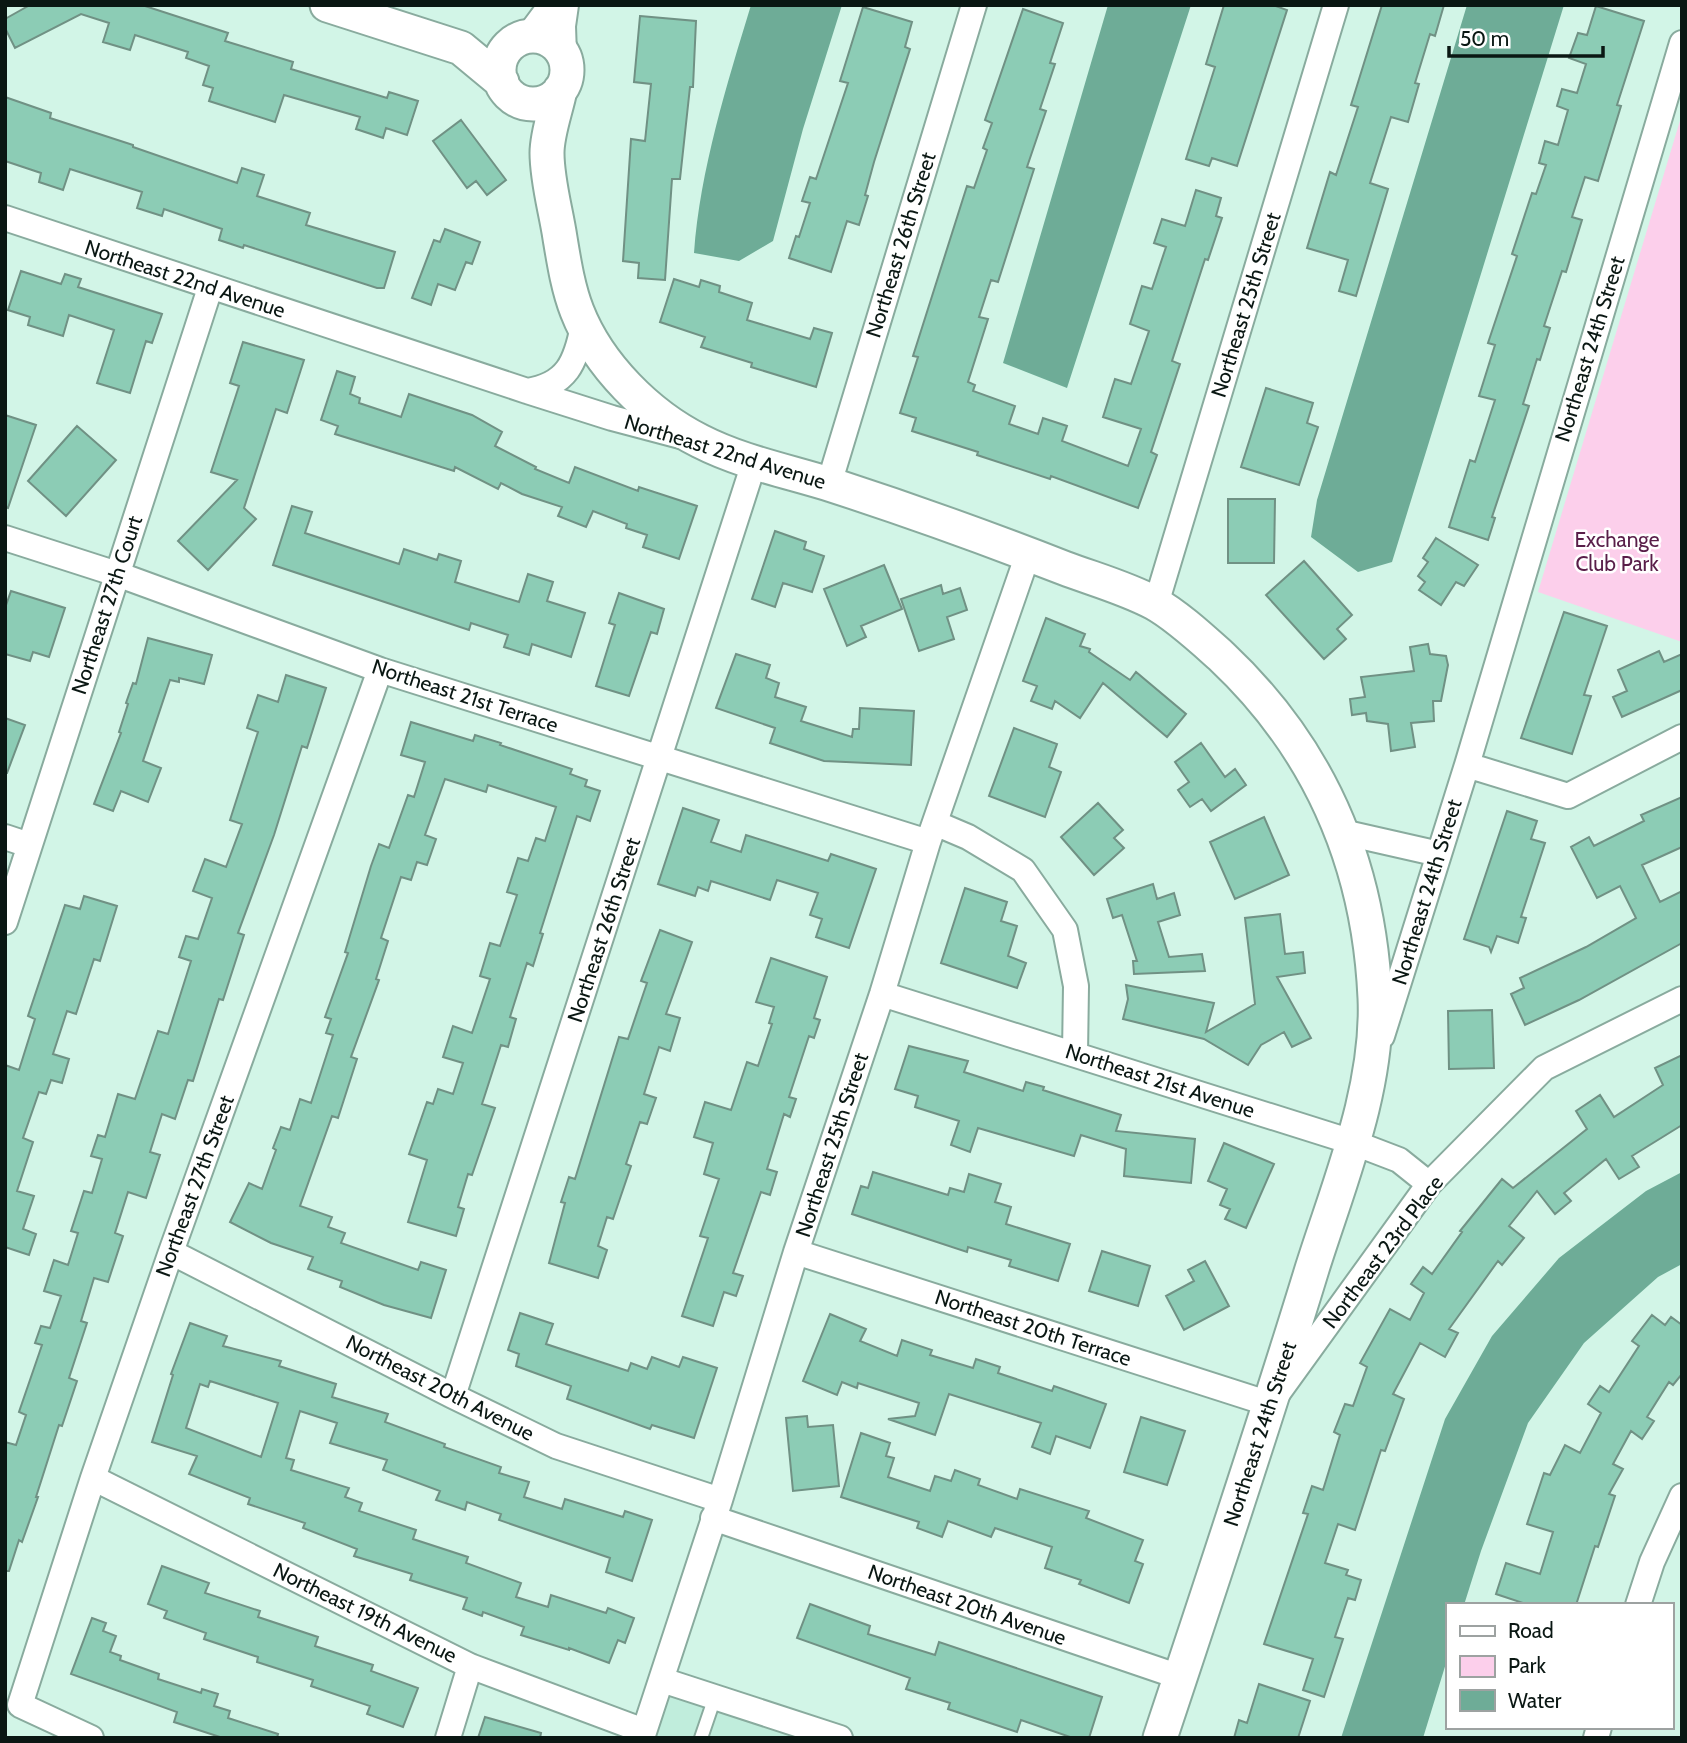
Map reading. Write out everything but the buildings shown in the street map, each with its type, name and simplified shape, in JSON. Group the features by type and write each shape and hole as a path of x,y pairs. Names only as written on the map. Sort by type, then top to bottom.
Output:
{"street":[{"path":"327,5 461,48 509,91 528,103 540,103 560,90"},
{"path":"547,151 499,71 500,60 551,5"},
{"path":"566,5 563,26 567,67 547,151 564,263 574,304 583,326 601,356 630,388 664,418 698,440"},
{"name":"Northeast 26th Street","path":"830,484 974,5"},
{"name":"Northeast 25th Street","path":"1156,604 1336,5"},
{"path":"461,48 542,37 555,44 564,55"},
{"name":"Northeast 24th Street","path":"1160,1738 1270,1404 1352,1142 1682,43"},
{"name":"Northeast 22nd Avenue","path":"5,218 527,391 612,418 698,440 754,463 830,484 1028,554 1156,604 1209,645 1255,688 1303,753 1342,832 1357,877 1370,940 1375,1005 1366,1094"},
{"name":"Northeast 27th Court","path":"5,922 210,288"},
{"path":"527,391 540,389 560,380 573,361 583,326"},
{"name":"Northeast 26th Street","path":"453,1396 754,463"},
{"name":"Northeast 21st Terrace","path":"5,538 117,574 380,670 660,757 931,833 968,837 1023,870 1065,929 1076,986 1075,1054"},
{"name":"Northeast 25th Street","path":"643,1735 717,1509 796,1252 882,994 931,833 1028,554"},
{"name":"Northeast 27th Street","path":"92,1738 20,1705 93,1478 380,670"},
{"path":"1467,765 1568,796 1682,737"},
{"path":"1342,832 1439,855"},
{"path":"5,836 29,845"},
{"name":"Northeast 21st Avenue","path":"882,994 1352,1142 1399,1160 1429,1184"},
{"name":"Northeast 23rd Place","path":"1270,1404 1429,1184 1544,1068 1682,999"},
{"name":"Northeast 20th Avenue","path":"172,1251 556,1446 717,1509 1180,1677"},
{"name":"Northeast 20th Terrace","path":"796,1252 1270,1404"},
{"name":"Northeast 19th Avenue","path":"93,1478 470,1666 643,1735"},
{"path":"1639,1603 1652,1562 1682,1496"},
{"path":"448,1738 470,1666"},
{"path":"662,1680 840,1738"}],"lane":[{"path":"701,1738 715,1697"}],"shaded area":[{"path":"671,1690 820,1738 656,1738"}],"green space":[{"name":"Exchange Club Park","path":"1682,114 1682,642 1538,592"}],"water":[{"path":"751,5 842,5 803,129 773,241 739,261 694,253 708,159"},
{"path":"1108,5 1191,5 1067,388 1003,363"},
{"path":"1467,5 1564,5 1392,562 1358,572 1311,537 1317,500"},
{"path":"1682,1172 1682,1264 1658,1277 1584,1343 1528,1423 1465,1603 1446,1603 1446,1663 1423,1738 1341,1738 1445,1419 1492,1336 1559,1258 1646,1191"}]}
